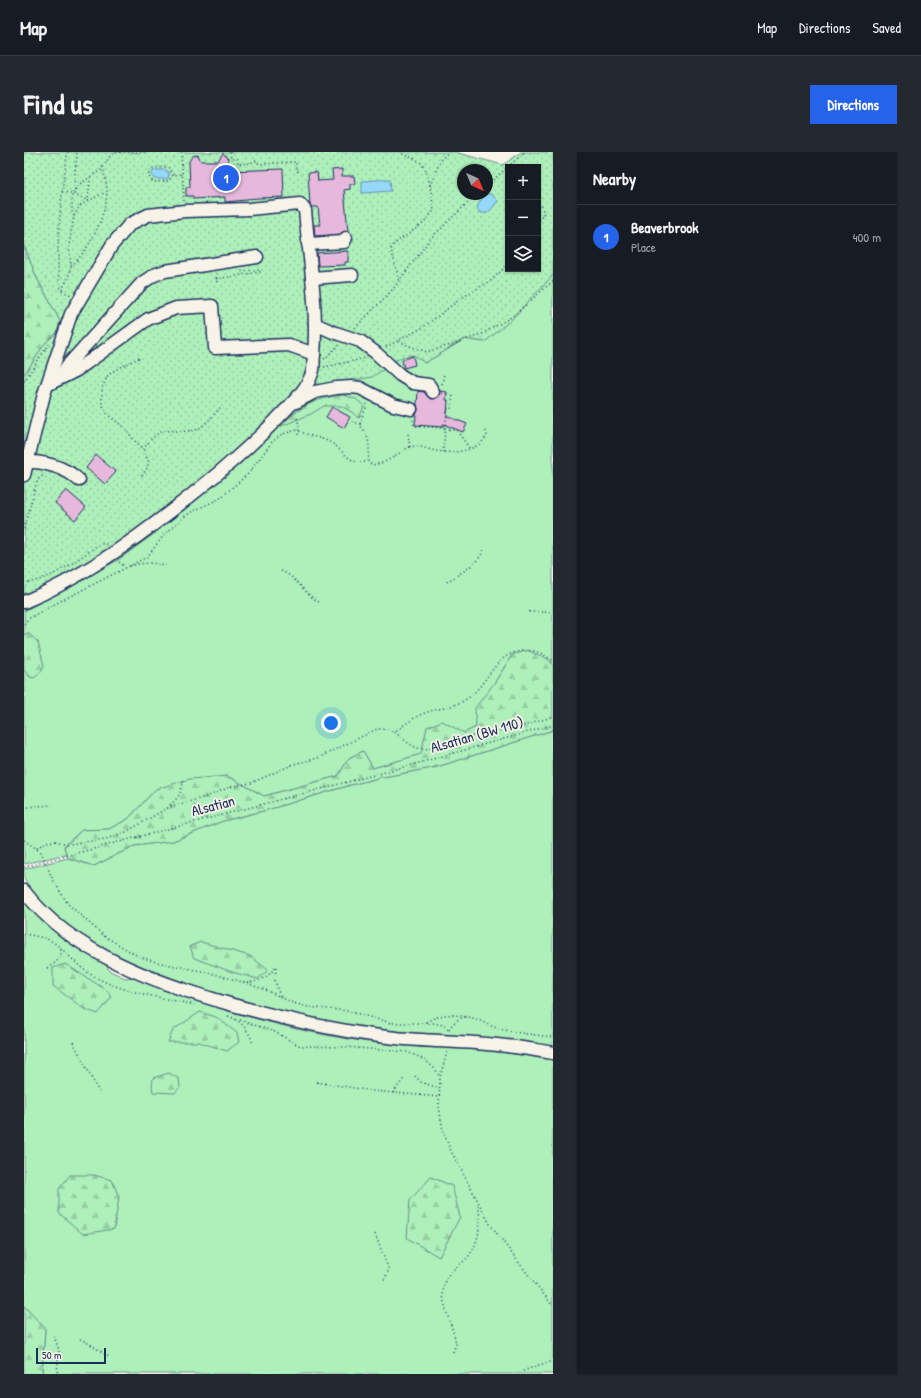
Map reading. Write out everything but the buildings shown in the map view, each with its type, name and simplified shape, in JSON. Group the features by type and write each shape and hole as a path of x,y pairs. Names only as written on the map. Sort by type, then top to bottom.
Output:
{"lane":[{"path":"54,381 61,341 71,314 112,245 130,224 148,215 185,211 300,204 305,210 315,306 316,341 311,375 311,388 316,392"},
{"path":"308,244 344,242 346,238"},
{"path":"24,475 44,394 67,366 142,283 165,270 257,257"},
{"path":"312,278 352,275"},
{"path":"54,381 77,370 148,319 176,308 212,306 215,348 289,345 314,354"},
{"path":"315,324 360,341 371,356 400,375 413,383 429,385 438,390"},
{"path":"293,407 311,375"},
{"path":"24,602 48,592 113,554 207,483 240,456 293,407 316,392 350,387 360,388 393,405 411,409"},
{"path":"26,463 53,466 66,471 79,480"},
{"path":"24,891 32,902 51,921 77,940 127,968 199,995 295,1022 342,1031 398,1038 528,1048 553,1053"}],"path":[{"path":"68,152 62,192 58,258 59,286 62,291 80,298"},
{"path":"75,190 74,185 77,152"},
{"path":"74,216 72,193 81,183 96,174 103,167 110,156 115,153 122,152 149,152"},
{"path":"182,152 185,211"},
{"path":"230,152 230,159 237,159 238,164 251,163 254,160 260,164 296,162 296,168 299,174"},
{"path":"400,152 420,162 427,172 434,210 424,222 394,244 391,249 400,280"},
{"path":"430,187 441,158 449,152"},
{"path":"493,180 526,152"},
{"path":"71,266 78,260 93,238 105,206 107,192 103,167"},
{"path":"168,167 173,175 169,181 153,182 148,175 152,168 168,167"},
{"path":"173,175 183,174"},
{"path":"88,200 90,177"},
{"path":"62,192 72,193 88,200"},
{"path":"62,291 68,278 71,266 68,245 74,216 80,206 88,200 107,192"},
{"path":"311,375 393,289 430,238 471,200"},
{"path":"541,205 544,213 541,218"},
{"path":"311,375 371,356 399,341 422,328 463,297 492,280 505,267"},
{"path":"217,284 216,279 260,272 260,270 240,271"},
{"path":"399,341 426,352 476,336 513,316 553,281"},
{"path":"24,381 49,344 56,340 61,341"},
{"path":"139,358 120,367 108,375 102,388 102,403 108,415 126,429 143,449 148,460 148,467 140,478"},
{"path":"443,452 447,409 451,409 453,394 438,390 444,374"},
{"path":"368,462 369,447 367,435 360,421 365,412 370,393"},
{"path":"143,449 153,437 162,431 179,432 196,430 221,407"},
{"path":"293,407 299,425 298,437"},
{"path":"411,409 414,426 445,428"},
{"path":"352,422 361,424"},
{"path":"24,624 28,619 48,608 147,557 164,535 185,516 219,499 234,488 248,474 272,442 282,434 299,431 305,435 320,438 335,445 346,457 359,462 368,462 372,465 382,464 414,446 443,452 470,449 483,442 487,436 485,428"},
{"path":"449,429 457,431 470,449"},
{"path":"408,434 410,448"},
{"path":"24,529 38,479 53,466"},
{"path":"447,582 478,560 483,552 483,549"},
{"path":"125,568 141,563 152,562 166,566"},
{"path":"281,571 289,574 313,599 319,602"},
{"path":"529,612 553,612"},
{"path":"393,732 423,714 450,707 467,699 480,687 500,661 508,654 517,651 534,650 553,661"},
{"path":"169,806 206,797 230,787 251,783 287,767 318,758 377,729 386,729 393,732 414,746 422,749 434,748 454,740 505,730 553,716"},
{"name":"Alsatian (BW 110)","path":"408,766 553,724"},
{"name":"Alsatian","path":"24,867 408,766"},
{"path":"37,848 46,842 55,841 69,844 106,839 126,832 178,799 184,778"},
{"path":"24,808 52,805"},
{"path":"24,840 41,852 53,880 68,904 85,920 116,943 138,956 156,962 211,973 246,983 293,1003 308,1007 348,1011 391,1023 424,1023 444,1025 449,1029 451,1034 450,1041 440,1077 439,1088 439,1106 443,1131 450,1149 490,1224 553,1306"},
{"path":"24,934 55,943 88,972 97,978 116,986 143,994 195,1005"},
{"path":"47,968 57,962 60,958 61,948"},
{"path":"246,983 262,980 272,972 276,965 275,980 280,997"},
{"path":"224,1014 275,1032 300,1046 346,1047 407,1052 426,1061 435,1069 440,1077"},
{"path":"424,1023 442,1014 451,1014 477,1020 497,1028 553,1037"},
{"path":"449,1029 460,1019 466,1017 470,1018"},
{"path":"238,1020 246,1030 253,1043"},
{"path":"73,1042 98,1092"},
{"path":"415,1076 422,1082 439,1088"},
{"path":"393,1094 405,1077"},
{"path":"316,1082 393,1094 439,1098"},
{"path":"453,1352 456,1344 444,1305 444,1282 452,1270 470,1256 475,1244 479,1229 480,1214 477,1202"},
{"path":"375,1234 388,1268 388,1273 383,1281"},
{"path":"54,1336 59,1350 57,1374"},
{"path":"80,1339 109,1357"},
{"path":"523,1371 553,1361"}],"green space":[{"path":"24,152 458,152 503,165 521,152 553,152 553,275 510,321 485,342 464,339 425,363 414,355 402,357 392,362 372,377 324,385 317,384 312,402 293,414 235,468 151,536 118,560 24,611 24,375 46,342 57,333 60,321 36,276 24,245"},
{"path":"24,245 36,276 60,321 57,333 46,342 24,375"},
{"path":"553,275 553,665 548,659 512,655 495,682 476,727 464,733 427,727 422,754 373,768 363,751 349,758 338,776 264,796 227,776 156,789 128,819 109,829 82,830 64,846 66,854 24,864 24,611 235,468 293,414 312,402 317,383 392,362 402,357 414,355 425,363 465,339 485,342"},
{"path":"343,395 356,399 364,406 358,418 353,413 341,406 324,406 311,414 279,427 294,414 315,401"},
{"path":"28,633 38,642 44,666 40,673 34,678 30,677 24,670 24,635"},
{"path":"527,650 548,659 553,665 553,730 437,767 378,778 223,821 173,841 134,846 94,866 68,858 64,847 82,830 109,829 128,819 156,789 190,779 227,776 264,796 338,776 349,758 363,751 373,768 421,754 427,727 442,721 464,733 476,727 475,708 495,682 512,655"},
{"path":"553,730 553,1046 376,1029 336,1023 217,993 157,972 119,956 100,946 65,923 42,902 26,883 24,878 24,869 68,858 94,866 134,846 173,841 223,821 378,778 437,767"},
{"path":"24,901 44,923 68,942 105,964 110,971 125,978 133,977 239,1014 320,1034 366,1042 490,1051 553,1060 553,1374 42,1374 45,1329 24,1306"},
{"path":"201,942 250,956 268,970 258,979 232,972 194,958 190,946"},
{"path":"65,964 108,991 111,998 98,1014 84,1009 53,986 53,968"},
{"path":"200,1012 216,1017 237,1033 239,1042 227,1051 199,1042 168,1042 173,1030"},
{"path":"169,1073 179,1079 180,1087 175,1093 153,1092 153,1078"},
{"path":"70,1175 94,1175 112,1180 119,1197 114,1229 83,1234 59,1213 59,1189"},
{"path":"431,1177 452,1186 460,1217 439,1257 407,1238 410,1200"},
{"path":"24,1306 45,1328 42,1374 24,1374"}],"water":[{"path":"154,170 167,170 167,172 169,172 168,179 154,179 152,174"},
{"path":"390,179 391,191 362,193 362,181"},
{"path":"493,196 498,201 488,213 480,213 477,208 480,201 493,200"}],"place":[{"name":"Beaverbrook","path":"226,178"}]}
